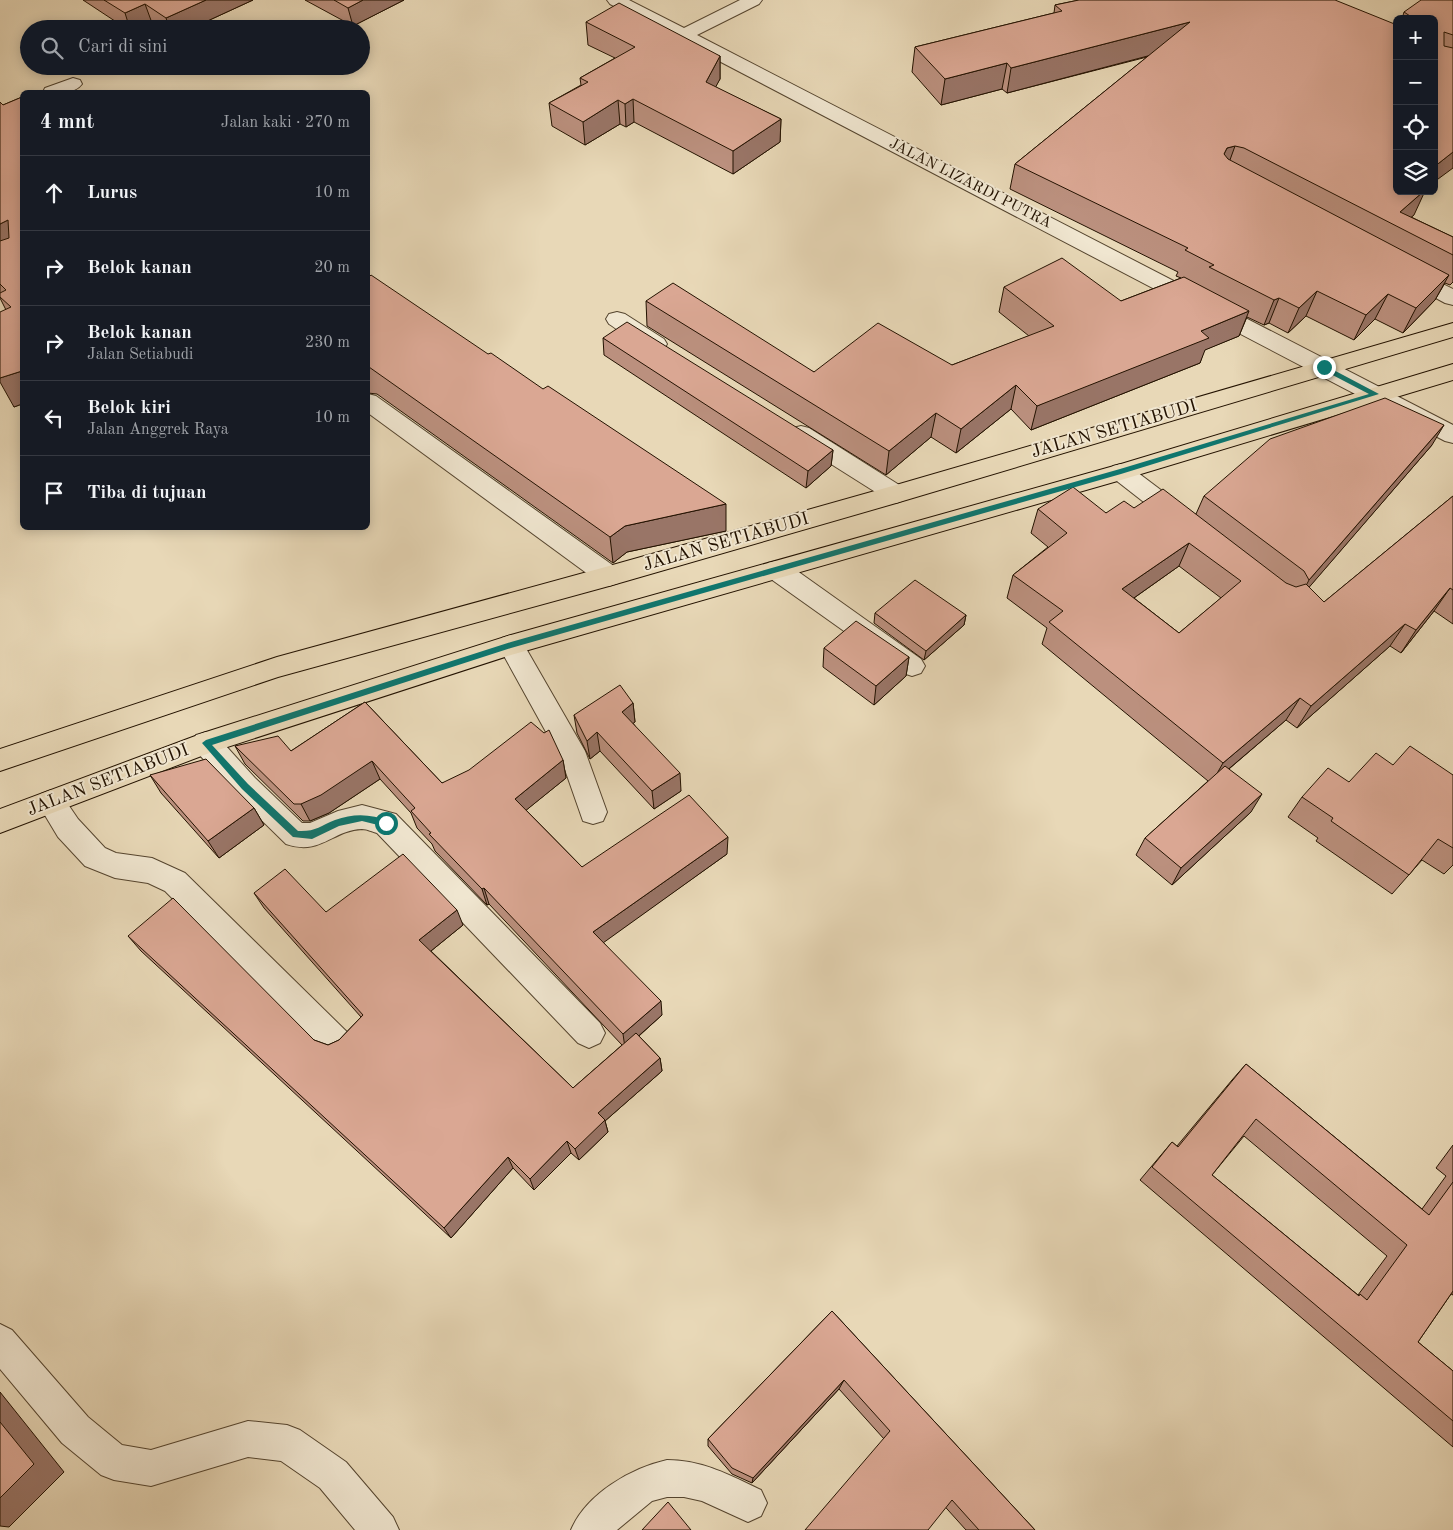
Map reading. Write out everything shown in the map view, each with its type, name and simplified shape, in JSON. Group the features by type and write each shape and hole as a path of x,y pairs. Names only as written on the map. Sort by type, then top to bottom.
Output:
{"main road":[{"name":"JALAN SETIABUDI","path":"0,760 277,667 609,576 896,494 1453,330"},
{"name":"JALAN SETIABUDI","path":"0,821 206,743 511,645 1121,472 1453,372"}],"street":[{"name":"JALAN LIZARDI PUTRA","path":"616,0 1453,435"},
{"path":"684,35 753,0"},
{"path":"58,90 74,84"},
{"path":"1393,267 1453,298"},
{"path":"617,319 676,356"},
{"path":"370,403 609,576"},
{"path":"786,425 896,494"},
{"path":"1121,472 1198,532"},
{"path":"777,570 912,666"},
{"path":"511,645 575,759 593,812"},
{"path":"206,743 245,786 296,835 312,835 338,823 362,817 386,823 588,1033"},
{"path":"51,802 68,828 95,857 115,865 152,871 175,882 336,1042"},
{"path":"0,1342 76,1430 114,1462 151,1468 248,1439 287,1443 333,1475 380,1530"},
{"path":"590,1530 636,1489 655,1479 681,1478 703,1482 748,1503"}],"building":[{"path":"104,0 206,0 166,18 145,4 125,13"},
{"path":"334,0 363,0 348,8"},
{"path":"1079,0 1335,0 1393,23 1393,195 1419,195 1400,212 1453,237 1453,255 1244,148 1235,146 1227,148 1224,154 1228,159 1449,275 1416,308 1388,294 1366,315 1317,291 1299,308 1279,298 1274,300 1209,267 1214,265 1185,250 1188,248 1015,164 1190,22 1011,68 1007,63 945,79 915,47 1062,11 1055,5"},
{"path":"1421,0 1453,0 1453,35 1444,32 1444,46 1453,48 1453,152 1438,164 1438,15 1408,15 1404,12"},
{"path":"619,3 720,56 706,82 781,119 733,151 633,99 625,104 618,100 583,122 549,103 588,82 580,78 635,47 586,22"},
{"path":"20,98 20,372 0,378 0,312 11,307 0,297 0,293 6,290 0,284 0,241 9,238 8,220 0,224 0,102 3,105"},
{"path":"1062,258 1121,301 1184,277 1249,311 1201,331 1209,338 1037,406 1016,385 961,429 936,413 889,451 646,301 673,283 814,372 878,323 952,365 1054,326 1004,287"},
{"path":"370,276 488,354 491,353 543,389 548,386 726,504 625,526 610,537 370,368"},
{"path":"627,322 833,450 808,471 603,338"},
{"path":"1385,398 1444,425 1309,580 1304,571 1204,496 1270,439"},
{"path":"1073,487 1106,513 1124,501 1134,508 1163,489 1286,583 1296,587 1306,584 1324,602 1453,496 1453,590 1450,588 1416,630 1405,624 1311,706 1300,698 1223,763 1049,622 1063,611 1013,575 1067,533 1038,509","holes":["1189,543 1241,581 1179,633 1122,589"]},
{"path":"915,580 966,615 926,651 875,613"},
{"path":"856,621 909,657 876,686 824,648"},
{"path":"620,685 633,703 622,712 680,773 652,791 597,732 587,741 574,715"},
{"path":"365,702 442,783 469,770 531,722 544,733 549,730 563,760 515,799 582,867 689,795 728,837 593,932 661,1001 623,1034 484,888 482,889 429,834 431,833 411,811 415,808 372,761 321,795 301,804 294,804 235,746 278,736 291,751"},
{"path":"1410,746 1453,775 1453,848 1438,839 1409,875 1331,821 1333,818 1302,797 1328,768 1349,782 1376,753 1393,765"},
{"path":"206,759 254,808 208,841 150,775"},
{"path":"1225,766 1262,794 1181,868 1145,838"},
{"path":"403,854 457,910 419,940 573,1088 636,1033 660,1058 598,1113 605,1120 575,1149 567,1141 530,1179 508,1157 444,1228 128,936 173,898 314,1040 328,1045 339,1040 363,1015 254,893 285,869 326,912"},
{"path":"1246,1064 1429,1215 1453,1182 1453,1291 1418,1342 1453,1371 1453,1421 1152,1167 1172,1142 1178,1147","holes":["1256,1119 1407,1245 1367,1300 1360,1294 1359,1296 1212,1175"]},
{"path":"832,1311 1035,1530 979,1530 952,1500 928,1530 805,1530 890,1431 844,1380 753,1478 732,1468 708,1439"},
{"path":"0,1422 34,1464 0,1498"},
{"path":"668,1502 691,1530 642,1530"}],"route":[{"path":"386,823 362,817 338,823 312,835 296,835 245,786 206,743 511,645 1121,472 1375,394 1324,367"}]}
